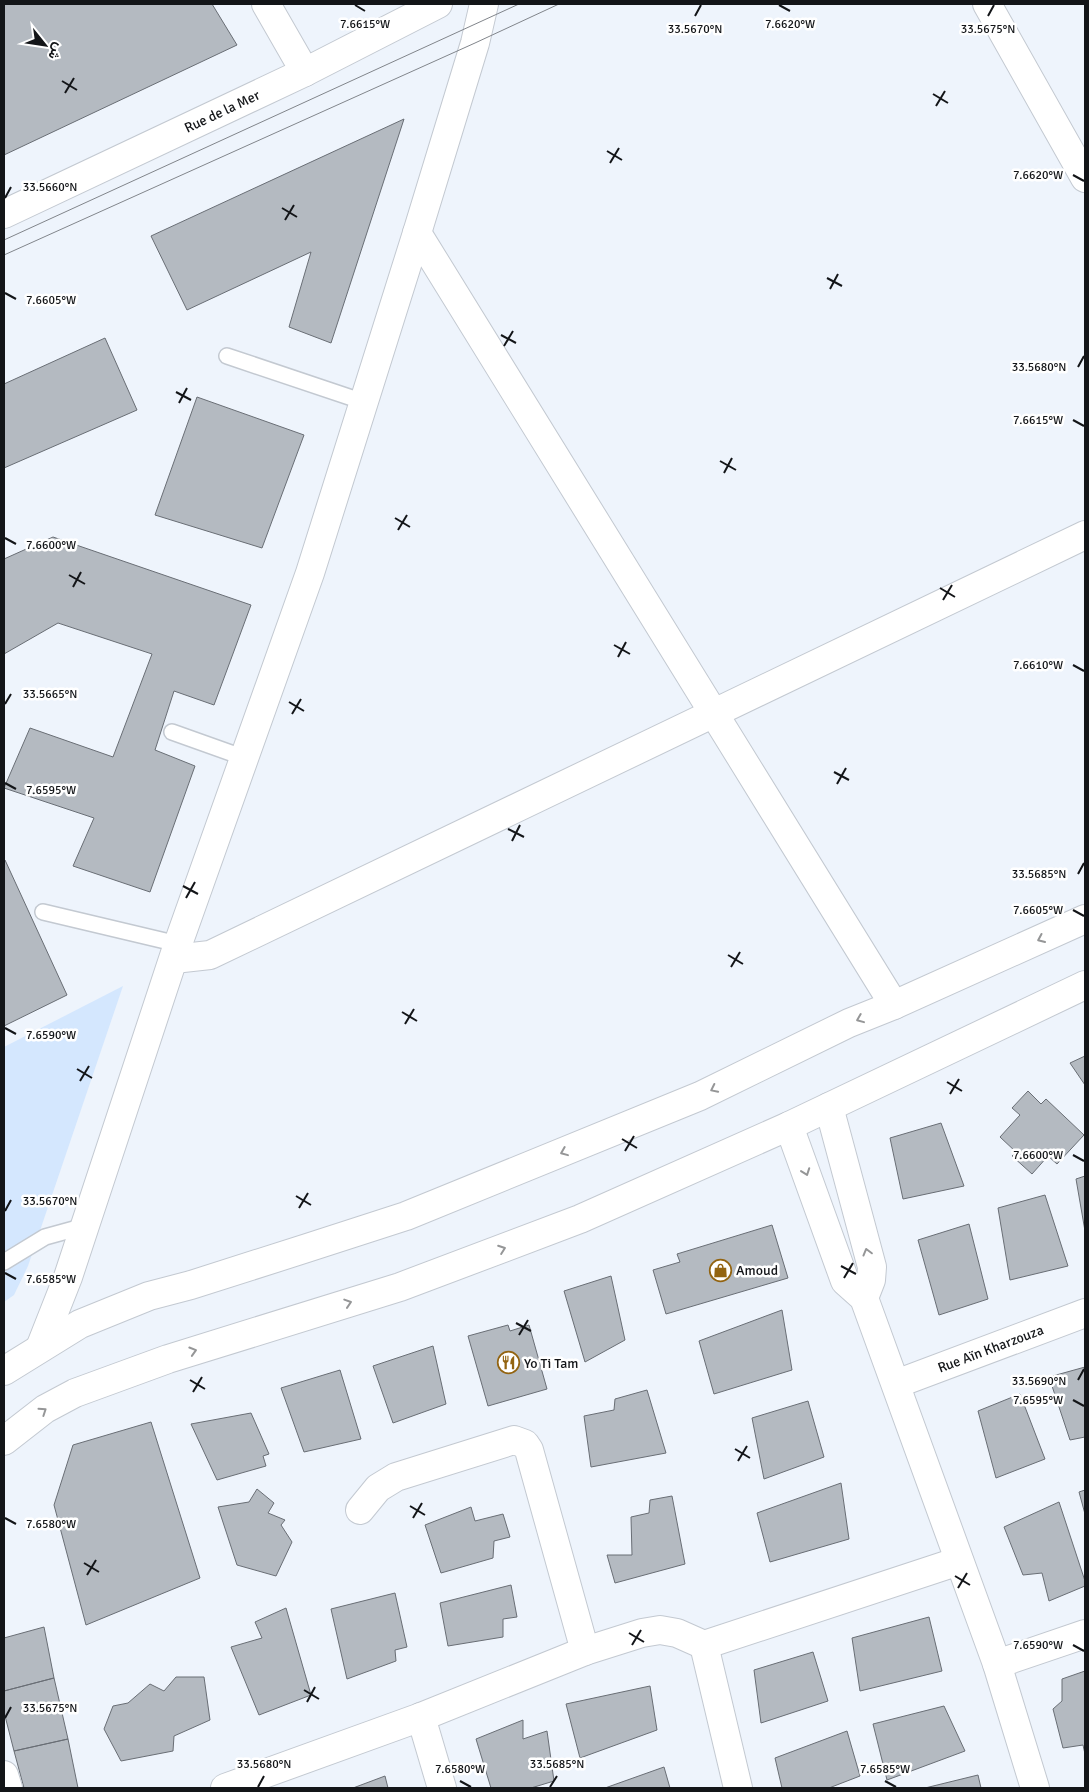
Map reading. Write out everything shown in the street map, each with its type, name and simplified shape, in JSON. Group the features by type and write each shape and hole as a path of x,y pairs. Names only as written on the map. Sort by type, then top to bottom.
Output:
{"street":[{"path":"266,4 305,72"},
{"name":"Rue de la Mer","path":"4,214 305,72 438,4"},
{"path":"40,1348 68,1277 176,952 310,573 417,233 475,43 484,4"},
{"path":"987,4 1085,178"},
{"path":"417,233 894,1005"},
{"path":"176,952 210,955 1085,535"},
{"path":"4,1371 80,1324 149,1296 406,1216 700,1096 849,1023 894,1005 1085,919"},
{"path":"4,1440 45,1409 75,1393 168,1359 400,1287 580,1219 788,1126 1085,985"},
{"path":"829,1107 872,1267 871,1280 864,1298"},
{"path":"788,1126 846,1281 864,1298 997,1664 1035,1788"},
{"name":"Rue Aïn Kharzouza","path":"896,1384 1085,1312"},
{"path":"360,1510 378,1488 396,1477 514,1440 525,1444 585,1651"},
{"path":"226,1788 421,1717 585,1651 642,1632 660,1630 677,1633 704,1645 959,1561"},
{"path":"997,1664 1085,1634"},
{"path":"704,1645 738,1788"},
{"path":"421,1717 442,1788"},
{"path":"4,1775 8,1788"}],"lane":[{"path":"227,356 364,402"},
{"path":"172,732 245,758"},
{"path":"43,912 176,952"},
{"path":"4,1262 45,1237 85,1226"}],"shaded area":[{"path":"123,986 28,1266 14,1295 4,1302 4,1047"}],"building":[{"path":"4,4 212,4 237,45 4,155"},
{"path":"404,119 331,343 289,327 311,252 187,310 151,236"},
{"path":"105,338 137,410 4,468 4,384"},
{"path":"197,397 304,435 262,548 155,515"},
{"path":"53,537 251,605 214,705 174,691 155,750 195,766 150,892 73,866 94,818 4,788 30,728 113,757 152,654 58,623 4,654 4,559"},
{"path":"4,861 67,995 4,1026"},
{"path":"1085,1056 1085,1085 1070,1063"},
{"path":"1028,1091 1041,1104 1046,1099 1084,1135 1057,1164 1048,1156 1032,1174 1012,1156 1016,1152 1000,1137 1020,1115 1012,1108"},
{"path":"941,1123 964,1186 903,1199 890,1138"},
{"path":"1085,1176 1085,1231 1076,1179"},
{"path":"1045,1195 1068,1266 1010,1280 998,1208"},
{"path":"969,1224 988,1299 939,1315 918,1240"},
{"path":"772,1225 788,1278 666,1314 653,1270 680,1262 677,1254"},
{"path":"611,1276 625,1340 585,1362 564,1291"},
{"path":"782,1310 792,1370 714,1394 699,1341"},
{"path":"508,1325 510,1331 529,1325 547,1389 488,1406 468,1336"},
{"path":"433,1346 446,1404 393,1423 373,1366"},
{"path":"1085,1367 1085,1437 1070,1440 1049,1377"},
{"path":"340,1370 361,1439 304,1452 281,1388"},
{"path":"647,1390 666,1453 591,1467 584,1416 614,1410 615,1399"},
{"path":"1020,1394 1045,1459 996,1478 978,1411"},
{"path":"808,1401 824,1457 764,1479 752,1418"},
{"path":"251,1413 269,1454 263,1456 266,1466 217,1480 191,1424"},
{"path":"151,1422 200,1578 86,1625 54,1505 73,1445"},
{"path":"841,1483 849,1539 770,1562 757,1513"},
{"path":"257,1489 274,1503 268,1513 285,1520 281,1525 292,1542 276,1576 237,1565 218,1507 249,1502"},
{"path":"1085,1490 1085,1514 1079,1492"},
{"path":"672,1496 685,1564 615,1583 607,1555 632,1555 631,1517 649,1513 650,1500"},
{"path":"1059,1502 1085,1586 1049,1601 1042,1573 1023,1575 1004,1527"},
{"path":"471,1507 475,1521 503,1514 510,1537 494,1541 493,1558 441,1573 425,1525"},
{"path":"511,1585 517,1617 503,1619 503,1637 448,1646 440,1603"},
{"path":"395,1593 407,1647 395,1650 396,1661 347,1679 331,1609"},
{"path":"286,1608 311,1695 259,1715 231,1647 262,1638 255,1622"},
{"path":"929,1617 942,1671 860,1691 852,1638"},
{"path":"44,1627 54,1678 4,1691 4,1638"},
{"path":"813,1652 828,1701 761,1723 754,1670"},
{"path":"1085,1671 1085,1754 1083,1745 1063,1748 1053,1709 1062,1701 1062,1679"},
{"path":"176,1677 204,1677 210,1720 174,1736 173,1751 121,1761 104,1729 113,1706 128,1703 150,1684 164,1691"},
{"path":"54,1678 68,1739 14,1751 4,1712 4,1691"},
{"path":"650,1686 657,1730 580,1758 566,1704"},
{"path":"944,1706 965,1751 887,1780 873,1724"},
{"path":"523,1720 523,1739 547,1731 554,1781 531,1788 491,1788 476,1739"},
{"path":"847,1731 860,1776 829,1788 782,1788 775,1758"},
{"path":"68,1739 78,1788 24,1788 14,1751"},
{"path":"664,1767 670,1788 605,1788"},
{"path":"978,1775 981,1788 925,1788"},
{"path":"385,1776 388,1788 353,1788"}],"tram line":[{"path":"4,240 519,4"},
{"path":"4,255 559,4"}],"place":[{"name":"Amoud","path":"720,1270"},
{"name":"Yo Ti Tam","path":"508,1363"}]}
